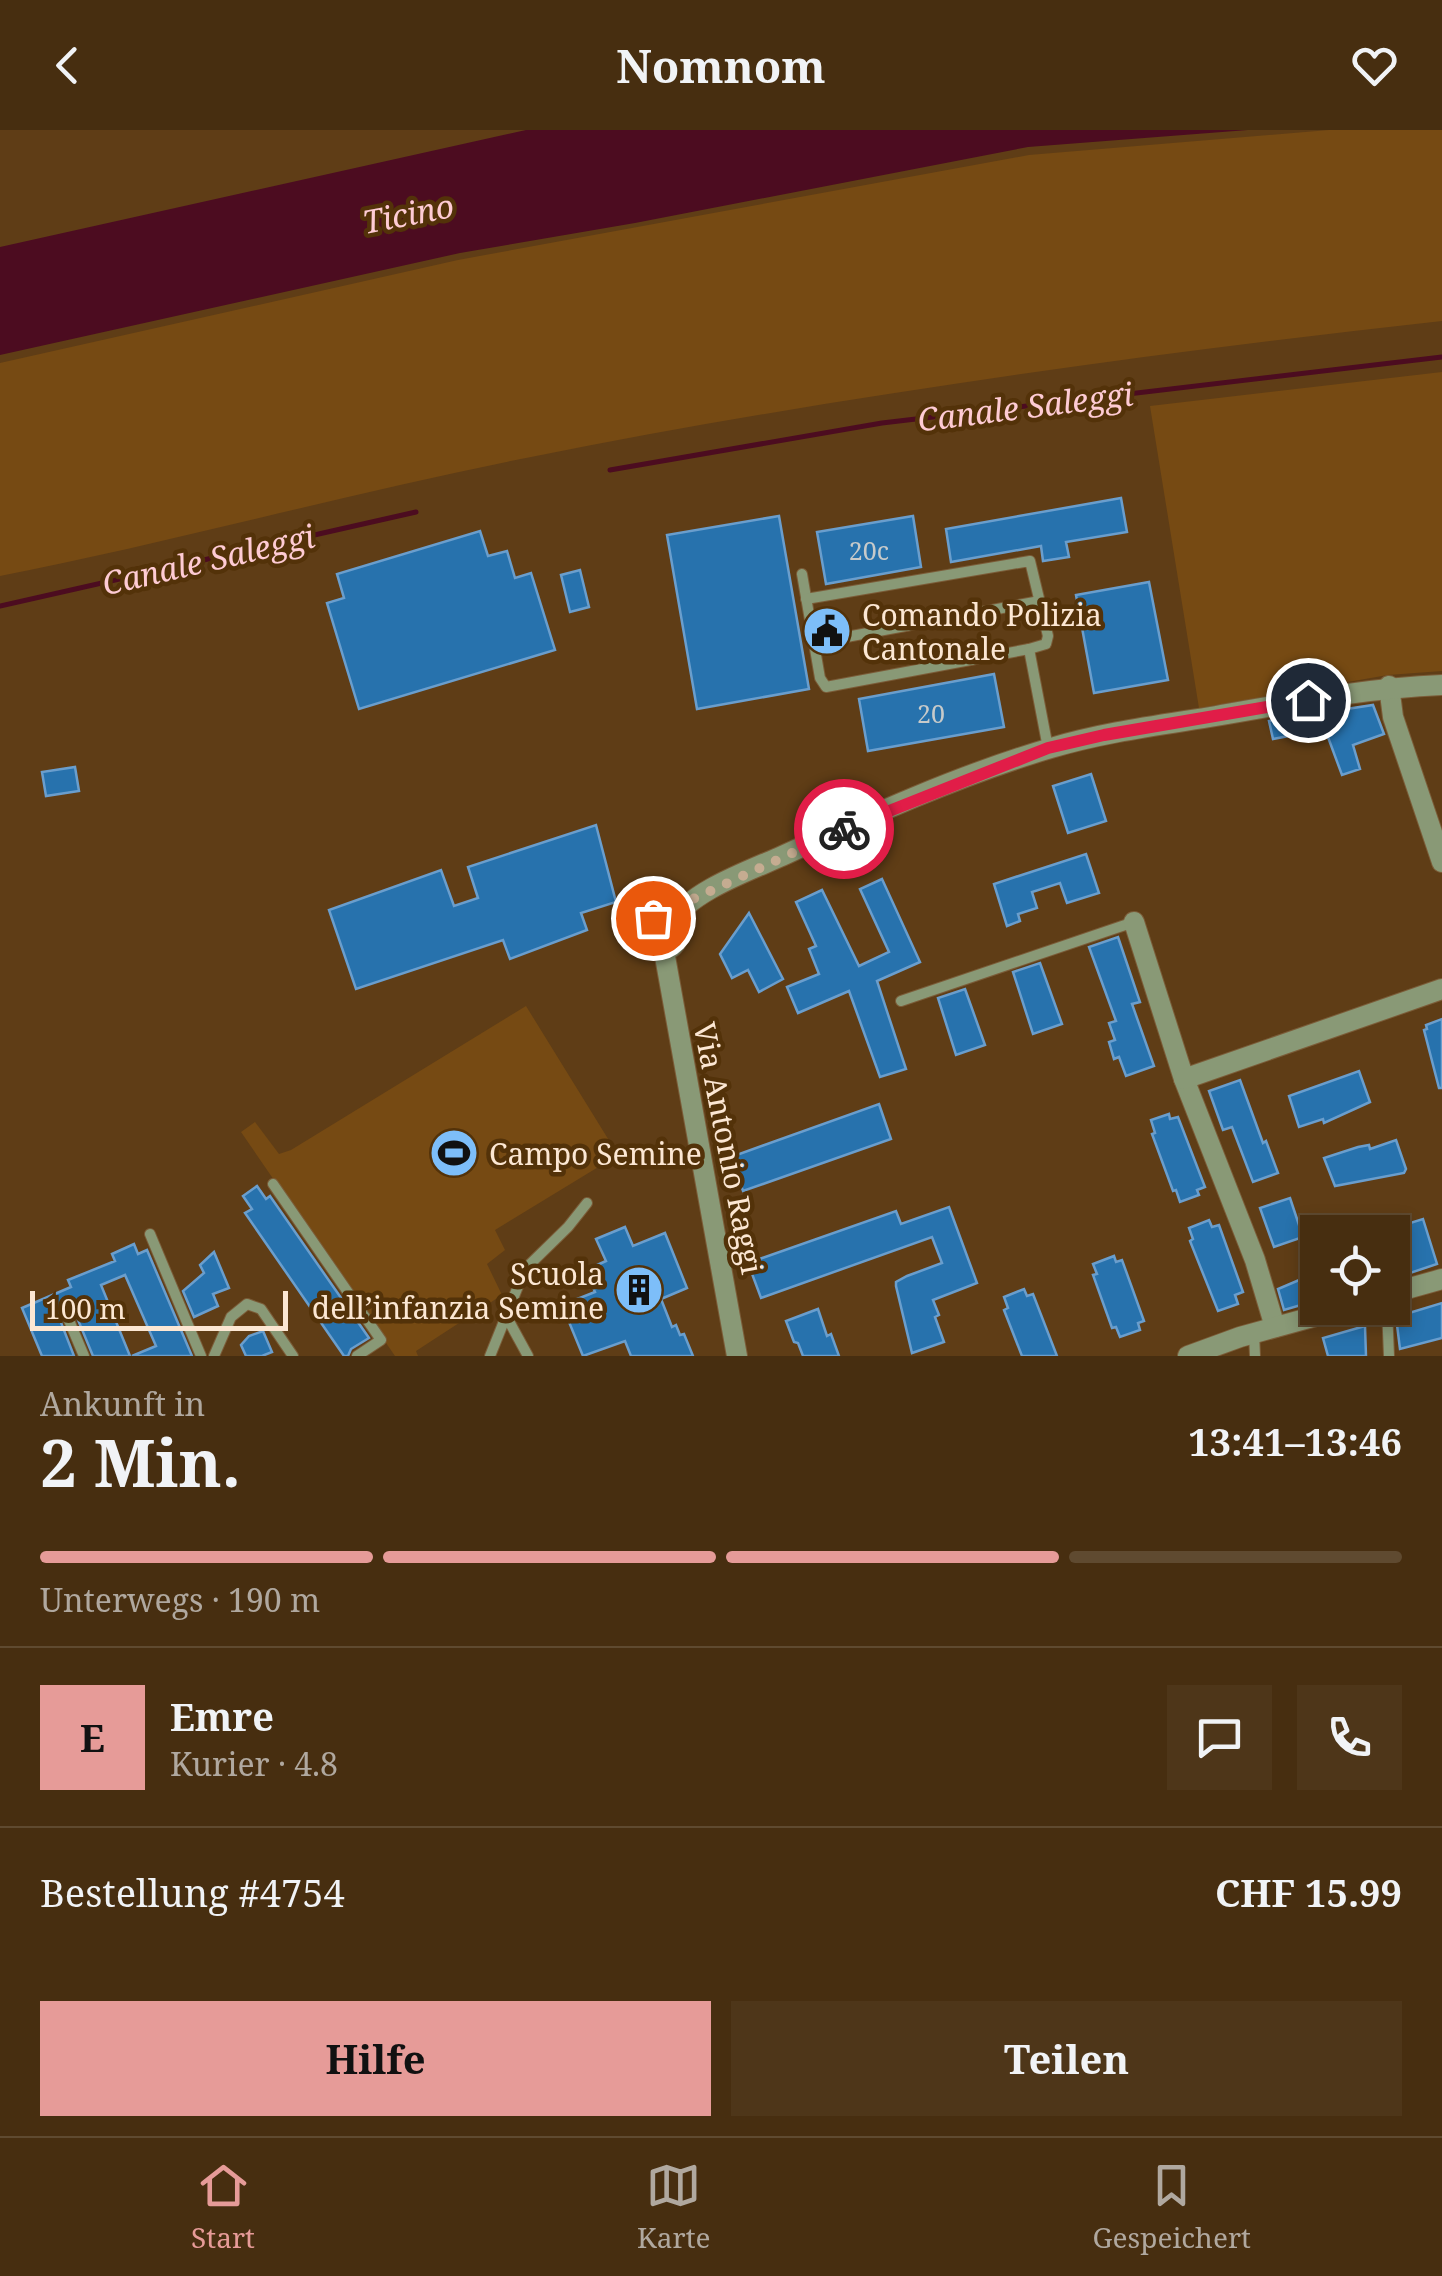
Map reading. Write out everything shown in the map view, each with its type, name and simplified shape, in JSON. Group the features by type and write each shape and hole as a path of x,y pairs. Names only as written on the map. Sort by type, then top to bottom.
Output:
{"street":[{"path":"1048,748 1389,686 1442,685"},
{"path":"1389,686 1393,717 1438,840 1442,862"},
{"name":"Via Antonio Raggi","path":"738,1356 664,951 676,942 674,922 679,911 691,900 881,812 1048,748"},
{"path":"1134,922 1184,1080 1255,1260 1265,1330"},
{"path":"1184,1080 1442,988"},
{"path":"1410,1288 1442,1279"},
{"path":"1188,1356 1300,1320"}],"lane":[{"path":"802,574 806,600 820,678 826,687 1029,649 1048,641 1032,563 1026,560 806,600"},
{"path":"814,643 1040,601"},
{"path":"1029,649 1048,748"},
{"path":"901,1001 1134,922"},
{"path":"273,1184 380,1340 357,1356"},
{"path":"490,1356 526,1269 587,1203"},
{"path":"150,1234 202,1356"},
{"path":"214,1356 231,1317 247,1304 261,1309 293,1356"},
{"path":"505,1314 528,1356"},
{"path":"68,1318 84,1356"},
{"path":"1388,1325 1389,1356"},
{"path":"1255,1356 1265,1330"}],"shaded area":[{"path":"1329,130 1442,130 1442,321 1099,363 757,415 464,471 0,576 0,363 458,260 1029,155"},
{"path":"1442,372 1442,671 1388,675 1199,708 1150,406"},
{"name":"Campo Semine","path":"526,1006 618,1155 495,1230 505,1250 487,1264 502,1295 416,1351 418,1356 395,1356 241,1132 255,1122 279,1154 291,1150"}],"water":[{"name":"Ticino","path":"526,130 1248,130 1028,147 460,253 0,355 0,247"}],"building":[{"path":"1121,498 1127,532 1066,542 1069,557 1043,561 1041,546 951,562 946,529"},
{"path":"779,516 809,689 697,709 667,535"},
{"path":"913,516 921,567 826,584 817,532"},
{"path":"480,531 488,556 507,551 515,578 531,573 555,650 359,709 327,603 344,598 337,574"},
{"path":"580,570 589,607 570,612 561,575"},
{"path":"1149,582 1168,680 1094,693 1076,595"},
{"path":"994,674 1004,727 868,751 859,699"},
{"path":"1373,705 1384,734 1353,745 1360,769 1342,775 1325,729 1273,739 1269,721"},
{"path":"75,767 79,791 46,796 42,772"},
{"path":"1091,774 1106,821 1068,833 1053,786"},
{"path":"596,825 616,902 581,913 587,930 510,959 503,940 356,989 329,910 441,870 454,906 478,898 468,867"},
{"path":"1086,854 1099,893 1067,903 1060,883 1032,892 1037,908 1018,914 1020,921 1007,926 994,884"},
{"path":"882,879 920,962 877,981 906,1069 880,1077 849,991 798,1013 787,987 819,974 809,949 816,946 796,902 822,890 859,966 889,952 860,889"},
{"path":"749,913 783,979 759,992 748,970 732,978 720,954"},
{"path":"1118,937 1140,1002 1132,1004 1154,1066 1126,1076 1119,1057 1114,1059 1109,1042 1115,1040 1109,1023 1116,1021 1089,947"},
{"path":"1040,963 1062,1024 1033,1034 1013,972"},
{"path":"965,989 985,1045 956,1055 938,998"},
{"path":"1442,1019 1439,1088 1424,1030 1426,1025"},
{"path":"1359,1071 1370,1102 1324,1123 1323,1119 1299,1127 1289,1096"},
{"path":"1240,1080 1278,1173 1253,1182 1232,1127 1223,1130 1209,1091"},
{"path":"879,1104 891,1139 743,1191 731,1157"},
{"path":"1169,1114 1170,1119 1178,1117 1205,1187 1197,1190 1199,1195 1180,1202 1152,1134 1155,1133 1151,1120"},
{"path":"1396,1140 1404,1173 1335,1186 1324,1158"},
{"path":"257,1186 266,1199 270,1196 369,1338 351,1349 348,1356 344,1356 245,1213 252,1209 243,1196"},
{"path":"1290,1198 1300,1238 1274,1247 1260,1208"},
{"path":"949,1207 977,1283 933,1300 944,1342 912,1353 896,1286 907,1276 942,1263 932,1237 761,1298 748,1263 896,1211 901,1224"},
{"path":"1423,1219 1437,1264 1410,1273 1410,1223"},
{"path":"1209,1220 1212,1227 1219,1225 1243,1292 1235,1295 1238,1304 1218,1311 1190,1241 1193,1239 1189,1228"},
{"name":"Scuola dell’infanzia Semine","path":"625,1227 633,1246 665,1233 687,1288 661,1299 672,1327 676,1325 680,1335 684,1334 693,1356 631,1356 625,1341 583,1356 562,1305 595,1292 586,1270 606,1261 596,1239"},
{"path":"134,1244 138,1254 147,1250 192,1356 132,1356 156,1346 125,1275 101,1285 130,1356 93,1356 76,1315 68,1309 62,1312 60,1320 74,1356 42,1356 22,1308 71,1287 68,1280 115,1261 112,1254"},
{"path":"214,1252 229,1288 213,1294 218,1306 194,1317 183,1291 204,1273 200,1265"},
{"path":"1114,1256 1116,1262 1122,1260 1144,1321 1138,1323 1140,1330 1120,1337 1116,1327 1112,1328 1093,1275 1097,1274 1093,1264"},
{"path":"1300,1280 1300,1305 1284,1310 1278,1289"},
{"path":"1024,1289 1027,1296 1033,1294 1057,1356 1022,1356 1004,1310 1008,1308 1004,1297"},
{"path":"1442,1303 1442,1338 1400,1349 1397,1325 1410,1325 1410,1313"},
{"path":"818,1309 839,1356 803,1356 794,1342 786,1321"},
{"path":"1365,1326 1366,1356 1328,1356 1323,1338"},
{"path":"263,1331 272,1352 246,1356 241,1345 249,1336"}],"waterway":[{"name":"Canale Saleggi","path":"610,470 882,423 1442,357"},
{"name":"Canale Saleggi","path":"0,606 416,512"}],"way so far":[{"path":"653,918 664,917 674,922 691,900 844,829"}],"place":[{"name":"Comando Polizia Cantonale","path":"827,631"},
{"name":"Campo Semine","path":"454,1153"},
{"name":"Scuola dell’infanzia Semine","path":"639,1290"}],"route":[{"path":"844,829 1048,748 1308,700"}]}
